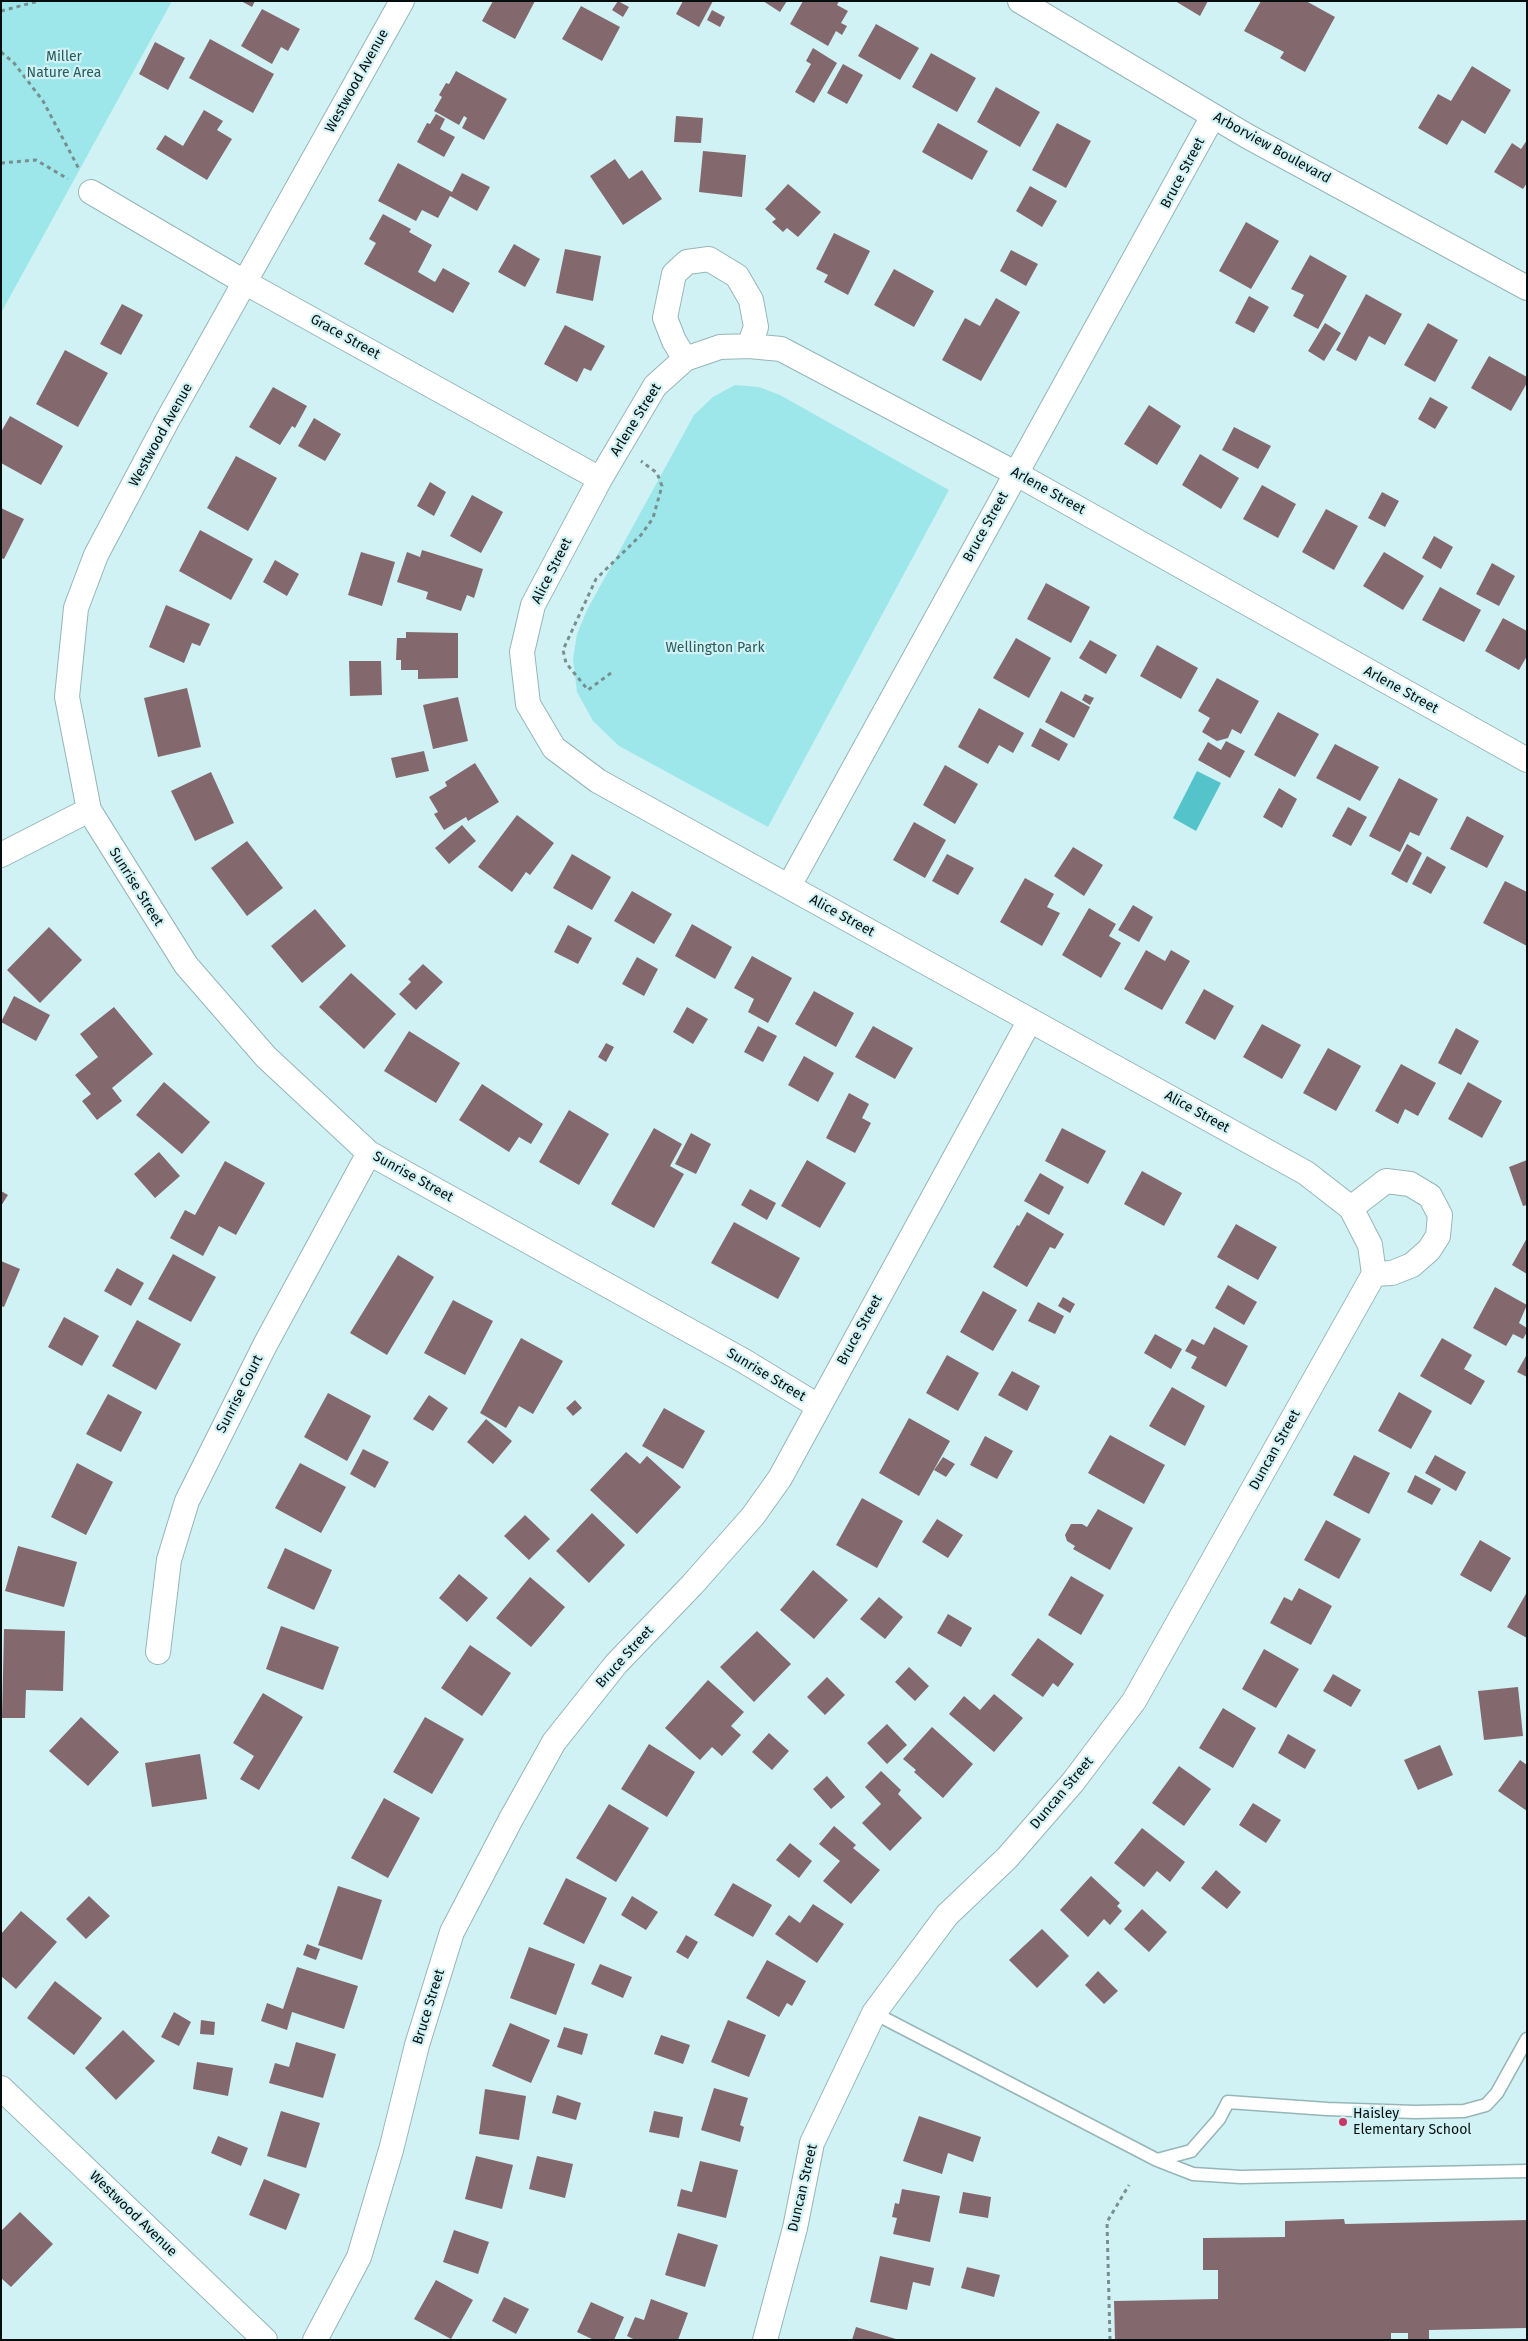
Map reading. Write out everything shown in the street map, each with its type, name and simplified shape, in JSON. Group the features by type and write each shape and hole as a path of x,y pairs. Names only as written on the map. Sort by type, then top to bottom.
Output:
{"street":[{"name":"Westwood Avenue","path":"89,810 67,697 76,608 100,546 167,421 246,283 402,1"},
{"name":"Arborview Boulevard","path":"1020,1 1214,116 1527,288"},
{"name":"Bruce Street","path":"789,886 1015,473 1214,116"},
{"name":"Grace Street","path":"91,192 246,283 600,479"},
{"path":"685,359 674,341 665,318 674,274 687,262 709,260 737,276 751,300 756,327 749,346"},
{"name":"Arlene Street","path":"600,479 655,386 685,359 720,347 749,346 781,349 1015,473 1527,760"},
{"name":"Alice Street","path":"600,479 533,605 522,652 528,704 554,748 598,780 1306,1172 1351,1208 1370,1244 1374,1274"},
{"path":"1,855 89,810"},
{"name":"Sunrise Street","path":"89,810 186,965 266,1058 369,1153 744,1361 818,1406"},
{"name":"Bruce Street","path":"315,2340 359,2257 391,2150 417,2045 452,1932 511,1819 554,1742 616,1664 692,1585 753,1516 780,1478 1030,1020"},
{"name":"Sunrise Court","path":"158,1652 169,1560 186,1501 265,1345 369,1153"},
{"path":"1351,1208 1386,1181 1410,1184 1430,1196 1440,1215 1438,1236 1429,1250 1412,1265 1392,1273 1374,1274"},
{"name":"Duncan Street","path":"765,2340 794,2228 812,2143 874,2013 947,1915 1007,1858 1072,1782 1134,1701 1374,1274"},
{"name":"Westwood Avenue","path":"1,2088 265,2340"}],"lane":[{"path":"874,2013 1157,2160 1193,2174 1241,2178 1527,2171"},
{"path":"1157,2160 1192,2151 1219,2119 1228,2102 1327,2109 1464,2112 1486,2105 1497,2093 1527,2039"}],"path":[{"path":"1,11 39,1"},
{"path":"1,52 14,63 43,101 91,192"},
{"path":"1,163 36,160 91,192"},
{"path":"611,673 588,690 566,663 563,650 596,579 641,535 653,518 662,486 657,472 641,461"},
{"path":"1110,2340 1107,2222 1129,2185"}],"green space":[{"name":"Miller Nature Area","path":"1,1 172,1 1,313"},
{"name":"Wellington Park","path":"735,385 759,387 780,395 949,490 768,827 619,746 593,721 577,692 573,659 577,634 587,610 694,415 713,397"}],"shaded area":[{"path":"1197,771 1221,783 1196,831 1173,818"}],"building":[{"path":"241,1 255,1 252,7"},
{"path":"493,1 535,1 515,39 482,21"},
{"path":"618,1 629,7 623,17 612,10"},
{"path":"683,1 713,1 699,27 676,14"},
{"path":"763,1 787,1 780,12"},
{"path":"803,1 839,1 837,5 848,11 841,23 847,26 842,35 836,31 828,46 790,24"},
{"path":"1175,1 1208,1 1200,16"},
{"path":"1261,1 1306,1 1335,17 1305,72 1280,58 1284,52 1244,31"},
{"path":"581,6 620,27 602,61 562,39"},
{"path":"262,9 300,29 288,51 281,47 272,64 241,46"},
{"path":"712,10 725,17 720,27 707,20"},
{"path":"876,24 919,48 900,80 858,56"},
{"path":"210,39 274,74 253,113 189,78"},
{"path":"155,42 185,58 168,90 139,74"},
{"path":"813,48 837,63 814,103 795,92 811,64 806,61"},
{"path":"931,53 976,78 957,112 912,87"},
{"path":"843,64 863,75 847,104 827,93"},
{"path":"1472,66 1511,90 1485,134 1462,120 1447,145 1418,128 1438,94 1451,101"},
{"path":"456,71 507,99 484,140 462,128 467,118 464,116 459,125 434,111 442,97 439,95 446,83 449,84"},
{"path":"996,87 1040,112 1020,147 977,122"},
{"path":"204,110 223,121 217,130 232,139 207,180 156,149 165,135 183,146"},
{"path":"436,114 445,119 440,129 455,137 444,157 417,142 427,123 430,124"},
{"path":"676,116 703,118 701,143 674,142"},
{"path":"938,123 988,151 972,180 922,152"},
{"path":"1057,123 1091,141 1066,188 1032,170"},
{"path":"1527,140 1527,183 1523,189 1494,172 1512,143 1521,149"},
{"path":"703,151 746,155 742,197 699,192"},
{"path":"615,159 629,179 642,170 662,199 623,225 590,176"},
{"path":"398,163 452,192 462,173 490,187 477,211 450,196 438,218 422,210 416,221 378,201"},
{"path":"788,184 821,212 798,237 787,228 783,232 772,222 776,219 765,209"},
{"path":"1030,186 1057,201 1042,227 1016,211"},
{"path":"383,214 411,229 409,232 432,245 418,272 435,282 443,268 470,283 453,313 364,264 376,243 369,239"},
{"path":"1246,222 1279,241 1251,289 1219,271"},
{"path":"834,233 870,251 848,295 824,282 828,275 816,269"},
{"path":"514,244 540,259 525,287 498,272"},
{"path":"565,249 601,256 593,301 556,293"},
{"path":"1011,250 1038,264 1026,286 1000,271"},
{"path":"1310,255 1347,276 1318,329 1293,316 1304,295 1291,289"},
{"path":"894,269 934,291 914,327 874,305"},
{"path":"1366,294 1402,314 1385,345 1369,336 1356,361 1336,350"},
{"path":"1249,296 1269,307 1254,333 1235,323"},
{"path":"996,298 1020,312 981,381 942,360 965,318 980,326"},
{"path":"122,304 143,315 121,355 100,344"},
{"path":"1325,323 1341,333 1324,361 1308,351"},
{"path":"1428,323 1458,340 1435,382 1404,365"},
{"path":"565,325 605,346 591,371 584,368 577,382 544,364"},
{"path":"65,350 108,373 78,427 36,404"},
{"path":"1489,356 1527,377 1527,383 1511,411 1471,388"},
{"path":"273,387 307,406 295,428 292,426 280,445 249,427"},
{"path":"1430,397 1448,407 1435,429 1418,419"},
{"path":"1149,405 1181,426 1157,465 1124,444"},
{"path":"10,416 63,446 41,485 1,463 1,432"},
{"path":"314,418 341,434 325,461 298,446"},
{"path":"1234,427 1271,446 1258,469 1222,450"},
{"path":"1200,454 1239,478 1221,509 1182,485"},
{"path":"236,456 277,478 248,531 207,508"},
{"path":"430,482 446,492 434,516 417,506"},
{"path":"1262,485 1296,504 1278,538 1243,519"},
{"path":"1382,492 1399,501 1385,527 1368,518"},
{"path":"472,495 503,512 481,553 450,536"},
{"path":"1,508 24,519 4,559 1,558"},
{"path":"1326,509 1358,526 1334,570 1302,552"},
{"path":"200,530 253,559 231,600 179,571"},
{"path":"1434,536 1453,547 1441,569 1422,558"},
{"path":"422,550 483,569 474,598 467,595 461,611 426,599 428,592 397,582 407,552 420,557"},
{"path":"361,552 395,562 382,606 348,595"},
{"path":"1384,552 1424,576 1403,610 1363,586"},
{"path":"275,560 299,574 287,596 263,582"},
{"path":"1492,563 1515,576 1499,606 1476,594"},
{"path":"1046,583 1090,607 1071,643 1027,619"},
{"path":"1440,587 1481,610 1464,642 1422,620"},
{"path":"166,605 210,624 200,646 192,643 184,663 149,647"},
{"path":"1503,618 1527,631 1527,656 1519,670 1485,651"},
{"path":"406,632 458,633 458,678 418,679 418,670 401,670 401,660 396,660 397,638 406,638"},
{"path":"1016,638 1051,658 1029,698 993,678"},
{"path":"1090,640 1117,655 1106,674 1079,658"},
{"path":"1157,645 1198,668 1181,699 1140,676"},
{"path":"349,661 381,661 382,695 350,696"},
{"path":"1217,678 1259,701 1241,734 1232,729 1228,738 1217,741 1202,732 1210,718 1198,711"},
{"path":"187,688 201,747 158,757 144,698"},
{"path":"1061,691 1090,707 1074,738 1045,722"},
{"path":"1085,694 1094,698 1090,705 1082,700"},
{"path":"458,697 468,741 433,749 423,705"},
{"path":"979,708 1024,733 1013,753 999,745 988,764 958,747"},
{"path":"1278,712 1319,734 1295,777 1254,755"},
{"path":"1040,728 1068,744 1059,761 1031,746"},
{"path":"1226,741 1245,751 1230,778 1198,760 1208,742 1221,750"},
{"path":"1335,744 1379,767 1360,801 1316,778"},
{"path":"424,751 429,771 396,778 391,758"},
{"path":"475,763 499,802 468,821 466,817 444,830 434,814 438,812 429,797 447,786 445,782"},
{"path":"945,765 978,784 955,824 923,805"},
{"path":"211,772 234,823 195,841 171,791"},
{"path":"1399,778 1438,799 1419,836 1410,832 1400,852 1369,836"},
{"path":"1279,788 1297,799 1282,828 1263,817"},
{"path":"1348,807 1367,817 1351,846 1332,836"},
{"path":"517,815 554,843 530,875 526,872 512,892 478,867"},
{"path":"1467,816 1504,836 1487,868 1450,849"},
{"path":"914,822 946,840 925,878 893,860"},
{"path":"462,825 476,841 449,864 435,848"},
{"path":"247,841 283,888 247,916 211,868"},
{"path":"1407,844 1422,853 1407,883 1391,874"},
{"path":"1073,847 1103,865 1084,896 1054,876"},
{"path":"572,854 611,877 592,910 553,888"},
{"path":"947,854 974,868 958,895 932,881"},
{"path":"1427,856 1446,867 1431,894 1412,884"},
{"path":"1025,878 1054,894 1047,907 1060,913 1042,946 1000,922"},
{"path":"1505,881 1527,892 1527,946 1483,923"},
{"path":"632,891 672,914 654,944 614,921"},
{"path":"1133,905 1153,917 1139,942 1118,930"},
{"path":"1089,908 1116,924 1109,936 1121,943 1101,978 1062,955"},
{"path":"315,909 346,946 302,983 271,946"},
{"path":"692,924 732,947 715,979 675,956"},
{"path":"568,925 592,938 578,964 554,952"},
{"path":"49,927 82,960 40,1003 7,970"},
{"path":"1146,950 1165,961 1171,950 1190,961 1162,1010 1124,989"},
{"path":"752,956 792,978 768,1023 748,1012 754,999 734,988"},
{"path":"637,957 658,969 644,996 622,984"},
{"path":"423,964 443,982 416,1010 399,994 411,982 408,979"},
{"path":"351,973 396,1014 364,1049 319,1007"},
{"path":"1204,989 1234,1006 1215,1040 1185,1023"},
{"path":"814,991 854,1013 836,1047 795,1024"},
{"path":"14,996 50,1015 36,1041 1,1022"},
{"path":"114,1007 153,1054 112,1088 122,1101 97,1120 82,1101 91,1094 75,1075 98,1057 80,1034"},
{"path":"687,1007 708,1019 693,1044 673,1032"},
{"path":"1262,1024 1301,1045 1282,1079 1243,1057"},
{"path":"758,1026 777,1036 763,1062 744,1052"},
{"path":"873,1026 913,1048 895,1079 855,1057"},
{"path":"1456,1028 1479,1041 1461,1075 1438,1063"},
{"path":"409,1031 460,1063 436,1103 384,1071"},
{"path":"606,1043 614,1047 606,1062 598,1057"},
{"path":"1328,1048 1361,1066 1336,1111 1303,1093"},
{"path":"804,1056 834,1073 818,1102 788,1085"},
{"path":"1401,1064 1436,1083 1418,1116 1405,1109 1398,1124 1375,1111"},
{"path":"164,1082 210,1122 182,1154 136,1115"},
{"path":"1468,1082 1502,1101 1482,1138 1448,1119"},
{"path":"482,1084 543,1124 531,1144 519,1137 509,1152 459,1120"},
{"path":"849,1093 869,1104 862,1118 871,1123 855,1153 826,1138"},
{"path":"569,1110 609,1134 579,1185 539,1162"},
{"path":"654,1128 682,1144 670,1166 684,1174 654,1228 611,1204"},
{"path":"1062,1128 1106,1151 1088,1184 1045,1161"},
{"path":"691,1133 711,1144 696,1174 675,1164"},
{"path":"159,1152 180,1176 155,1198 134,1174"},
{"path":"807,1160 846,1183 820,1228 781,1206"},
{"path":"1527,1160 1527,1205 1523,1206 1509,1167"},
{"path":"225,1161 265,1183 236,1235 219,1226 203,1256 170,1238 185,1210 195,1215"},
{"path":"1142,1171 1182,1193 1164,1226 1124,1204"},
{"path":"1040,1173 1064,1187 1049,1215 1024,1201"},
{"path":"750,1189 776,1203 767,1220 741,1205"},
{"path":"1,1191 8,1195 1,1206"},
{"path":"1027,1212 1064,1234 1055,1249 1050,1247 1027,1287 993,1267 1017,1225 1019,1226"},
{"path":"734,1222 800,1258 778,1299 711,1263"},
{"path":"1236,1224 1277,1247 1258,1280 1217,1257"},
{"path":"1527,1238 1527,1274 1512,1265"},
{"path":"173,1254 216,1277 191,1322 148,1299"},
{"path":"398,1255 434,1277 387,1355 350,1333"},
{"path":"1,1261 20,1269 4,1307 1,1306"},
{"path":"117,1268 144,1283 131,1306 104,1291"},
{"path":"1228,1285 1257,1302 1244,1325 1215,1308"},
{"path":"1495,1287 1527,1305 1519,1323 1527,1328 1527,1332 1523,1339 1513,1334 1506,1346 1473,1328"},
{"path":"983,1291 1017,1310 993,1351 960,1332"},
{"path":"1063,1297 1075,1304 1070,1313 1058,1306"},
{"path":"453,1300 493,1321 465,1375 424,1353"},
{"path":"1038,1302 1064,1316 1055,1334 1028,1321"},
{"path":"64,1317 99,1336 82,1366 48,1347"},
{"path":"137,1320 181,1344 156,1390 112,1366"},
{"path":"1214,1327 1248,1346 1226,1387 1191,1368 1197,1357 1185,1351 1192,1339 1204,1345"},
{"path":"1155,1334 1182,1349 1171,1369 1144,1353"},
{"path":"521,1338 563,1361 533,1414 519,1406 506,1428 480,1413"},
{"path":"1442,1338 1472,1355 1464,1369 1485,1381 1471,1405 1420,1376"},
{"path":"1527,1354 1527,1377 1517,1372"},
{"path":"947,1355 979,1373 958,1411 926,1393"},
{"path":"1012,1371 1040,1386 1027,1411 998,1395"},
{"path":"1172,1387 1205,1406 1185,1446 1149,1426"},
{"path":"1399,1392 1432,1411 1411,1449 1378,1431"},
{"path":"328,1393 371,1416 347,1461 304,1437"},
{"path":"108,1394 142,1412 121,1452 86,1434"},
{"path":"429,1395 448,1408 433,1431 413,1419"},
{"path":"575,1400 582,1408 573,1416 566,1408"},
{"path":"664,1408 705,1431 683,1469 642,1446"},
{"path":"909,1418 950,1441 919,1496 879,1473"},
{"path":"486,1419 512,1441 493,1464 467,1442"},
{"path":"1110,1435 1165,1465 1144,1504 1088,1473"},
{"path":"985,1436 1013,1451 997,1479 970,1465"},
{"path":"363,1449 389,1462 375,1488 350,1474"},
{"path":"626,1452 640,1464 647,1456 681,1487 637,1534 590,1490"},
{"path":"1354,1455 1390,1473 1369,1514 1333,1495"},
{"path":"1435,1455 1466,1472 1456,1491 1425,1473"},
{"path":"943,1457 955,1464 946,1477 934,1470"},
{"path":"77,1463 113,1482 86,1535 51,1517"},
{"path":"300,1463 346,1487 321,1533 275,1508"},
{"path":"1415,1475 1441,1489 1432,1505 1407,1492"},
{"path":"862,1498 903,1521 877,1568 836,1545"},
{"path":"1098,1509 1133,1528 1110,1570 1073,1549 1075,1546 1067,1541 1065,1535 1071,1524 1082,1524 1087,1527"},
{"path":"592,1513 625,1545 589,1583 556,1551"},
{"path":"525,1515 550,1539 529,1560 504,1536"},
{"path":"937,1519 963,1535 948,1558 922,1542"},
{"path":"1326,1520 1361,1539 1339,1579 1304,1560"},
{"path":"1480,1540 1511,1558 1491,1592 1460,1575"},
{"path":"18,1546 77,1562 64,1607 5,1591"},
{"path":"285,1548 332,1570 314,1610 267,1588"},
{"path":"813,1570 848,1600 814,1639 780,1610"},
{"path":"459,1574 488,1598 467,1622 439,1598"},
{"path":"1071,1576 1104,1595 1081,1635 1048,1615"},
{"path":"530,1577 565,1607 531,1647 496,1618"},
{"path":"1299,1588 1332,1606 1311,1645 1270,1623 1284,1597 1292,1601"},
{"path":"1527,1592 1527,1638 1507,1627"},
{"path":"879,1597 903,1617 885,1639 860,1619"},
{"path":"948,1614 972,1628 961,1647 937,1633"},
{"path":"281,1626 339,1647 323,1690 266,1669"},
{"path":"4,1629 65,1631 63,1691 26,1690 25,1718 2,1718"},
{"path":"757,1631 791,1664 754,1702 720,1667"},
{"path":"1038,1638 1074,1664 1058,1687 1053,1683 1043,1697 1011,1675"},
{"path":"470,1645 511,1673 482,1716 441,1688"},
{"path":"1264,1649 1299,1669 1276,1708 1242,1689"},
{"path":"909,1667 929,1686 915,1701 895,1682"},
{"path":"1333,1674 1361,1690 1351,1707 1323,1691"},
{"path":"827,1677 845,1695 825,1715 807,1697"},
{"path":"708,1680 744,1712 731,1726 741,1735 722,1756 712,1747 700,1760 665,1728"},
{"path":"1518,1687 1523,1736 1484,1740 1478,1691"},
{"path":"263,1693 303,1717 259,1790 240,1779 254,1756 233,1743"},
{"path":"994,1694 1023,1718 994,1752 949,1714 964,1696 980,1710"},
{"path":"1223,1708 1256,1728 1233,1768 1199,1748"},
{"path":"81,1717 119,1752 88,1786 49,1751"},
{"path":"425,1717 464,1739 432,1794 393,1772"},
{"path":"887,1724 907,1745 887,1764 867,1743"},
{"path":"932,1727 973,1764 943,1798 914,1772 916,1770 903,1759"},
{"path":"769,1733 789,1751 772,1770 752,1752"},
{"path":"1288,1734 1316,1750 1305,1769 1278,1753"},
{"path":"649,1744 695,1772 667,1817 621,1789"},
{"path":"1440,1745 1453,1775 1418,1790 1404,1760"},
{"path":"200,1754 207,1799 152,1807 145,1763"},
{"path":"1520,1760 1527,1765 1527,1811 1498,1791"},
{"path":"1179,1766 1211,1789 1184,1826 1152,1803"},
{"path":"881,1771 901,1790 898,1794 922,1818 890,1851 862,1823 881,1804 865,1787"},
{"path":"827,1776 845,1797 831,1809 813,1789"},
{"path":"384,1798 420,1818 388,1878 351,1858"},
{"path":"1253,1803 1281,1820 1266,1843 1239,1825"},
{"path":"609,1804 649,1828 616,1882 576,1858"},
{"path":"834,1826 856,1845 853,1848 880,1870 851,1904 823,1881 840,1861 819,1844"},
{"path":"1142,1828 1185,1862 1170,1882 1157,1871 1144,1887 1114,1863"},
{"path":"790,1843 812,1861 799,1878 776,1860"},
{"path":"1216,1870 1241,1892 1227,1909 1201,1888"},
{"path":"1091,1876 1120,1903 1117,1906 1122,1911 1110,1925 1104,1919 1088,1937 1060,1910"},
{"path":"566,1878 607,1898 584,1944 543,1924"},
{"path":"733,1883 772,1905 753,1937 714,1915"},
{"path":"338,1886 382,1900 362,1960 318,1945"},
{"path":"89,1896 110,1916 86,1939 66,1919"},
{"path":"632,1896 658,1912 646,1930 621,1915"},
{"path":"813,1904 844,1924 817,1963 775,1934 789,1915 800,1923"},
{"path":"1142,1909 1167,1932 1149,1952 1124,1929"},
{"path":"21,1911 57,1942 16,1989 1,1976 1,1934"},
{"path":"1042,1929 1069,1956 1037,1988 1009,1960"},
{"path":"686,1935 698,1942 688,1959 676,1952"},
{"path":"307,1944 320,1949 316,1960 303,1955"},
{"path":"529,1947 575,1964 556,2015 510,1998"},
{"path":"767,1960 806,1981 792,2006 787,2003 779,2017 746,1998"},
{"path":"600,1964 632,1977 623,1998 591,1984"},
{"path":"297,1967 358,1986 344,2029 292,2012 287,2030 261,2021 267,2003 283,2009"},
{"path":"1098,1971 1118,1991 1104,2004 1085,1985"},
{"path":"55,1981 102,2018 74,2055 27,2018"},
{"path":"174,2012 191,2022 179,2046 161,2037"},
{"path":"201,2020 215,2022 214,2035 200,2034"},
{"path":"728,2020 766,2035 749,2077 711,2062"},
{"path":"510,2023 550,2040 531,2083 492,2066"},
{"path":"564,2027 588,2034 582,2055 557,2047"},
{"path":"123,2030 155,2061 116,2100 85,2068"},
{"path":"661,2035 690,2045 683,2064 654,2054"},
{"path":"296,2042 336,2054 323,2098 269,2083 275,2063 289,2067"},
{"path":"197,2062 233,2068 228,2096 193,2089"},
{"path":"714,2088 748,2098 740,2125 744,2127 740,2142 701,2130"},
{"path":"485,2089 526,2096 519,2140 479,2134"},
{"path":"557,2095 581,2103 576,2120 552,2113"},
{"path":"281,2111 320,2123 306,2168 267,2156"},
{"path":"654,2111 683,2117 679,2138 649,2132"},
{"path":"919,2116 981,2137 973,2162 948,2153 942,2174 903,2161"},
{"path":"218,2136 248,2148 241,2166 211,2153"},
{"path":"476,2156 513,2165 502,2209 465,2199"},
{"path":"537,2156 573,2164 565,2198 529,2189"},
{"path":"700,2161 738,2170 726,2218 677,2206 681,2189 692,2192"},
{"path":"264,2179 300,2194 286,2230 249,2215"},
{"path":"902,2189 940,2196 930,2242 893,2234 897,2218 892,2217 895,2203 899,2204"},
{"path":"963,2192 991,2197 988,2218 959,2213"},
{"path":"20,2212 53,2244 11,2287 1,2278 1,2231"},
{"path":"1344,2219 1345,2224 1527,2220 1527,2328 1429,2330 1429,2340 1408,2340 1408,2333 1391,2333 1391,2340 1115,2340 1114,2301 1218,2299 1218,2270 1203,2270 1203,2238 1285,2237 1285,2221"},
{"path":"454,2230 489,2242 478,2274 443,2262"},
{"path":"678,2233 718,2245 705,2287 665,2275"},
{"path":"880,2256 934,2268 930,2286 913,2282 907,2310 870,2302"},
{"path":"967,2267 1000,2275 994,2297 961,2288"},
{"path":"436,2280 473,2300 451,2339 414,2319"},
{"path":"504,2297 529,2309 516,2334 492,2321"},
{"path":"651,2299 688,2313 678,2340 635,2340 627,2336 635,2317 644,2320"},
{"path":"591,2302 624,2317 614,2340 594,2340 577,2332"},
{"path":"856,2327 896,2339 896,2340 852,2340"}],"place":[{"name":"Haisley Elementary School","path":"1343,2122"}]}
